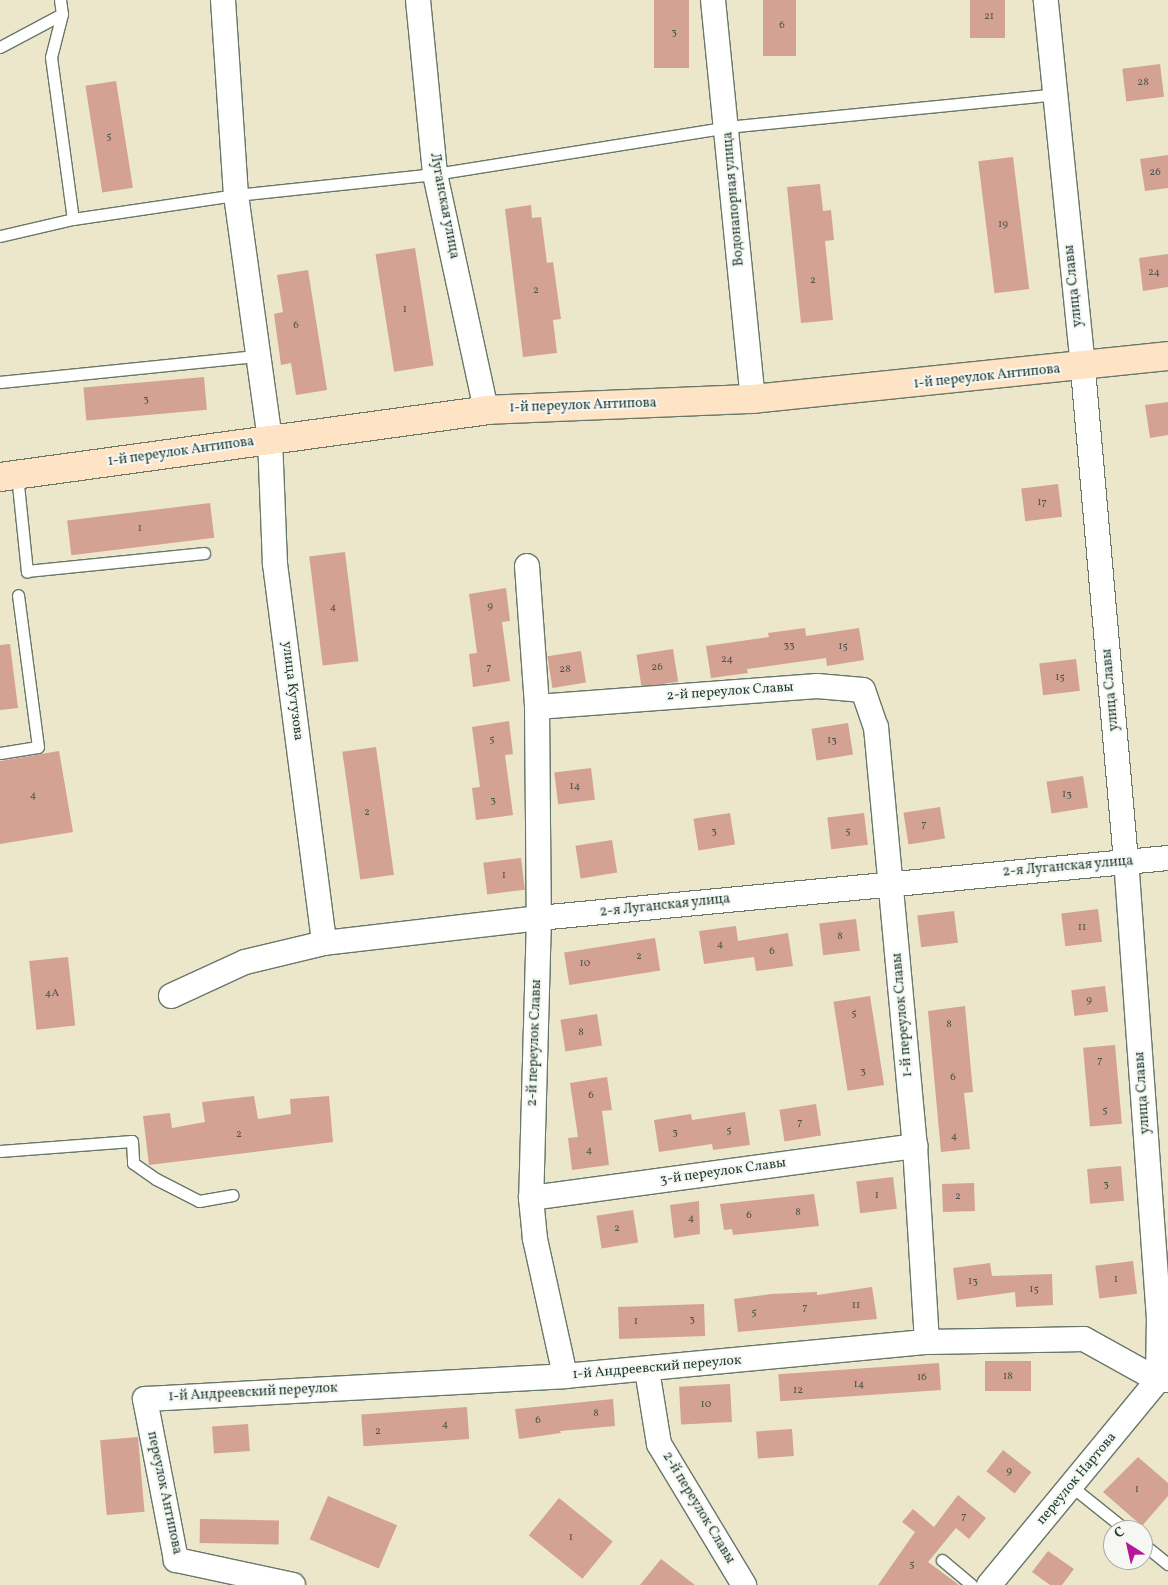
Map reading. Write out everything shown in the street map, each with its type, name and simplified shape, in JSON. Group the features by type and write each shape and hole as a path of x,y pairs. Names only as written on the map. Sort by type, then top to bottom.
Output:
{"main road":[{"name":"1-й переулок Антипова","path":"9,476 486,410 753,399 1083,367 1168,356"}],"street":[{"name":"улица Кутузова","path":"223,0 236,196 270,439 276,564 324,943"},
{"name":"Луганская улица","path":"418,0 435,174 486,410"},
{"name":"Водонапорная улица","path":"713,0 753,399"},
{"name":"улица Славы","path":"1046,0 1083,367 1126,861 1165,1383"},
{"name":"2-й переулок Славы","path":"527,566 537,706 539,918 531,1198 535,1239 565,1376"},
{"name":"2-й переулок Славы","path":"537,706 817,686 863,690"},
{"name":"1-й переулок Славы","path":"863,690 876,727 915,1146 927,1342"},
{"name":"2-я Луганская улица","path":"171,996 245,962 324,943 539,918 1168,858"},
{"name":"3-й переулок Славы","path":"531,1198 915,1146"},
{"name":"1-й Андреевский переулок","path":"145,1399 648,1370 927,1342 1084,1339 1165,1383"},
{"name":"2-й переулок Славы","path":"648,1370 659,1444 744,1585"},
{"name":"переулок Нартова","path":"989,1585 1070,1486 1165,1383"},
{"name":"переулок Антипова","path":"145,1399 176,1560 293,1585"}],"lane":[{"path":"60,0 62,14 51,57 73,219"},
{"path":"0,47 62,14"},
{"path":"0,236 73,219 236,196 435,174 727,127 1055,94"},
{"path":"0,382 258,356"},
{"path":"9,476 28,571 204,553"},
{"path":"0,753 38,747 18,595"},
{"path":"0,1151 132,1141 133,1163 156,1179 199,1201 232,1195"},
{"path":"1070,1486 1113,1520"},
{"path":"1153,1552 1168,1564"},
{"path":"942,1560 972,1585"}],"building":[{"path":"654,0 689,0 689,68 654,68"},
{"path":"763,0 796,0 796,56 763,56"},
{"path":"970,0 1005,0 1005,38 970,38"},
{"path":"1160,64 1164,97 1126,101 1122,69"},
{"path":"116,81 133,188 102,193 85,86"},
{"path":"1168,155 1168,188 1145,191 1140,159"},
{"path":"1013,157 1029,289 994,293 978,161"},
{"path":"820,184 823,211 831,210 834,240 825,241 833,320 801,323 787,187"},
{"path":"531,205 532,218 541,217 547,263 553,262 561,319 553,320 557,353 523,357 505,209"},
{"path":"415,248 434,366 394,372 375,254"},
{"path":"1168,254 1168,287 1143,291 1139,258"},
{"path":"308,270 327,390 296,395 291,363 281,365 274,314 283,312 277,275"},
{"path":"204,377 207,410 86,420 83,388"},
{"path":"1168,402 1168,435 1150,438 1145,405"},
{"path":"1058,484 1062,517 1025,521 1021,489"},
{"path":"210,503 214,538 71,555 67,521"},
{"path":"345,552 358,661 323,666 309,556"},
{"path":"506,588 510,621 502,622 510,681 473,687 469,654 477,653 469,594"},
{"path":"805,628 806,636 859,628 864,660 827,666 826,658 747,669 748,673 711,678 706,646 769,637 768,633"},
{"path":"10,644 18,708 0,710 0,645"},
{"path":"673,649 678,682 642,687 636,655"},
{"path":"581,651 586,683 552,688 547,656"},
{"path":"1076,659 1080,691 1043,695 1039,664"},
{"path":"509,721 513,754 505,755 513,815 476,820 472,788 480,787 472,727"},
{"path":"848,723 853,755 816,760 811,729"},
{"path":"376,747 394,875 360,879 342,752"},
{"path":"59,751 73,832 0,844 0,761"},
{"path":"591,768 595,800 558,804 554,773"},
{"path":"1083,776 1088,808 1051,813 1046,782"},
{"path":"940,807 945,839 908,844 903,813"},
{"path":"730,813 735,845 698,850 693,819"},
{"path":"864,813 868,845 831,849 827,818"},
{"path":"612,840 617,873 581,878 575,846"},
{"path":"521,858 525,890 487,894 483,863"},
{"path":"1098,909 1102,942 1065,946 1061,914"},
{"path":"954,911 958,943 921,947 917,916"},
{"path":"856,919 860,951 823,955 819,924"},
{"path":"736,926 738,941 788,933 793,966 756,971 754,957 704,964 699,931"},
{"path":"655,938 660,971 569,985 564,952"},
{"path":"68,957 75,1026 36,1030 29,961"},
{"path":"1105,986 1108,1012 1074,1016 1071,990"},
{"path":"870,996 884,1085 848,1091 833,1002"},
{"path":"965,1006 973,1092 964,1093 970,1149 941,1152 928,1011"},
{"path":"597,1014 602,1046 565,1051 560,1020"},
{"path":"1115,1045 1122,1124 1090,1126 1083,1048"},
{"path":"607,1077 612,1110 602,1111 609,1165 572,1170 568,1138 578,1137 570,1083"},
{"path":"254,1096 258,1119 291,1114 290,1099 329,1096 333,1142 149,1165 143,1116 170,1113 172,1128 205,1122 202,1102"},
{"path":"816,1104 821,1136 784,1141 779,1110"},
{"path":"745,1112 750,1145 713,1150 712,1144 659,1152 654,1120 691,1114 692,1120"},
{"path":"1121,1166 1124,1201 1090,1204 1087,1169"},
{"path":"893,1177 897,1209 860,1213 856,1182"},
{"path":"974,1183 975,1211 943,1212 942,1184"},
{"path":"814,1194 819,1226 733,1235 732,1229 724,1230 720,1204"},
{"path":"699,1201 700,1234 674,1238 670,1205"},
{"path":"633,1210 638,1243 602,1248 596,1216"},
{"path":"1133,1261 1137,1294 1099,1298 1095,1266"},
{"path":"990,1263 992,1276 1052,1274 1053,1305 1016,1307 1015,1292 957,1300 953,1268"},
{"path":"872,1287 877,1319 738,1332 734,1299 771,1294 817,1292 817,1295"},
{"path":"704,1304 705,1336 619,1339 618,1307"},
{"path":"985,1361 1031,1361 1031,1391 985,1391"},
{"path":"939,1363 941,1390 780,1401 778,1374"},
{"path":"730,1384 732,1422 681,1425 679,1387"},
{"path":"613,1399 615,1426 560,1431 561,1433 519,1439 515,1409"},
{"path":"467,1407 469,1439 363,1446 361,1414"},
{"path":"248,1424 250,1451 214,1453 212,1427"},
{"path":"792,1429 794,1456 758,1458 756,1432"},
{"path":"138,1437 145,1512 107,1515 100,1440"},
{"path":"1003,1450 1031,1472 1015,1493 986,1471"},
{"path":"1138,1457 1168,1483 1168,1496 1147,1520 1135,1520 1103,1492"},
{"path":"958,1495 986,1518 969,1539 956,1528 928,1562 959,1585 878,1585 915,1532 902,1522 913,1509 934,1527"},
{"path":"328,1496 397,1525 379,1569 310,1539"},
{"path":"559,1498 613,1541 582,1579 529,1535"},
{"path":"200,1519 279,1520 279,1544 200,1543"},
{"path":"1048,1551 1074,1569 1062,1585 1050,1585 1032,1572"},
{"path":"661,1559 695,1585 640,1585"}]}
